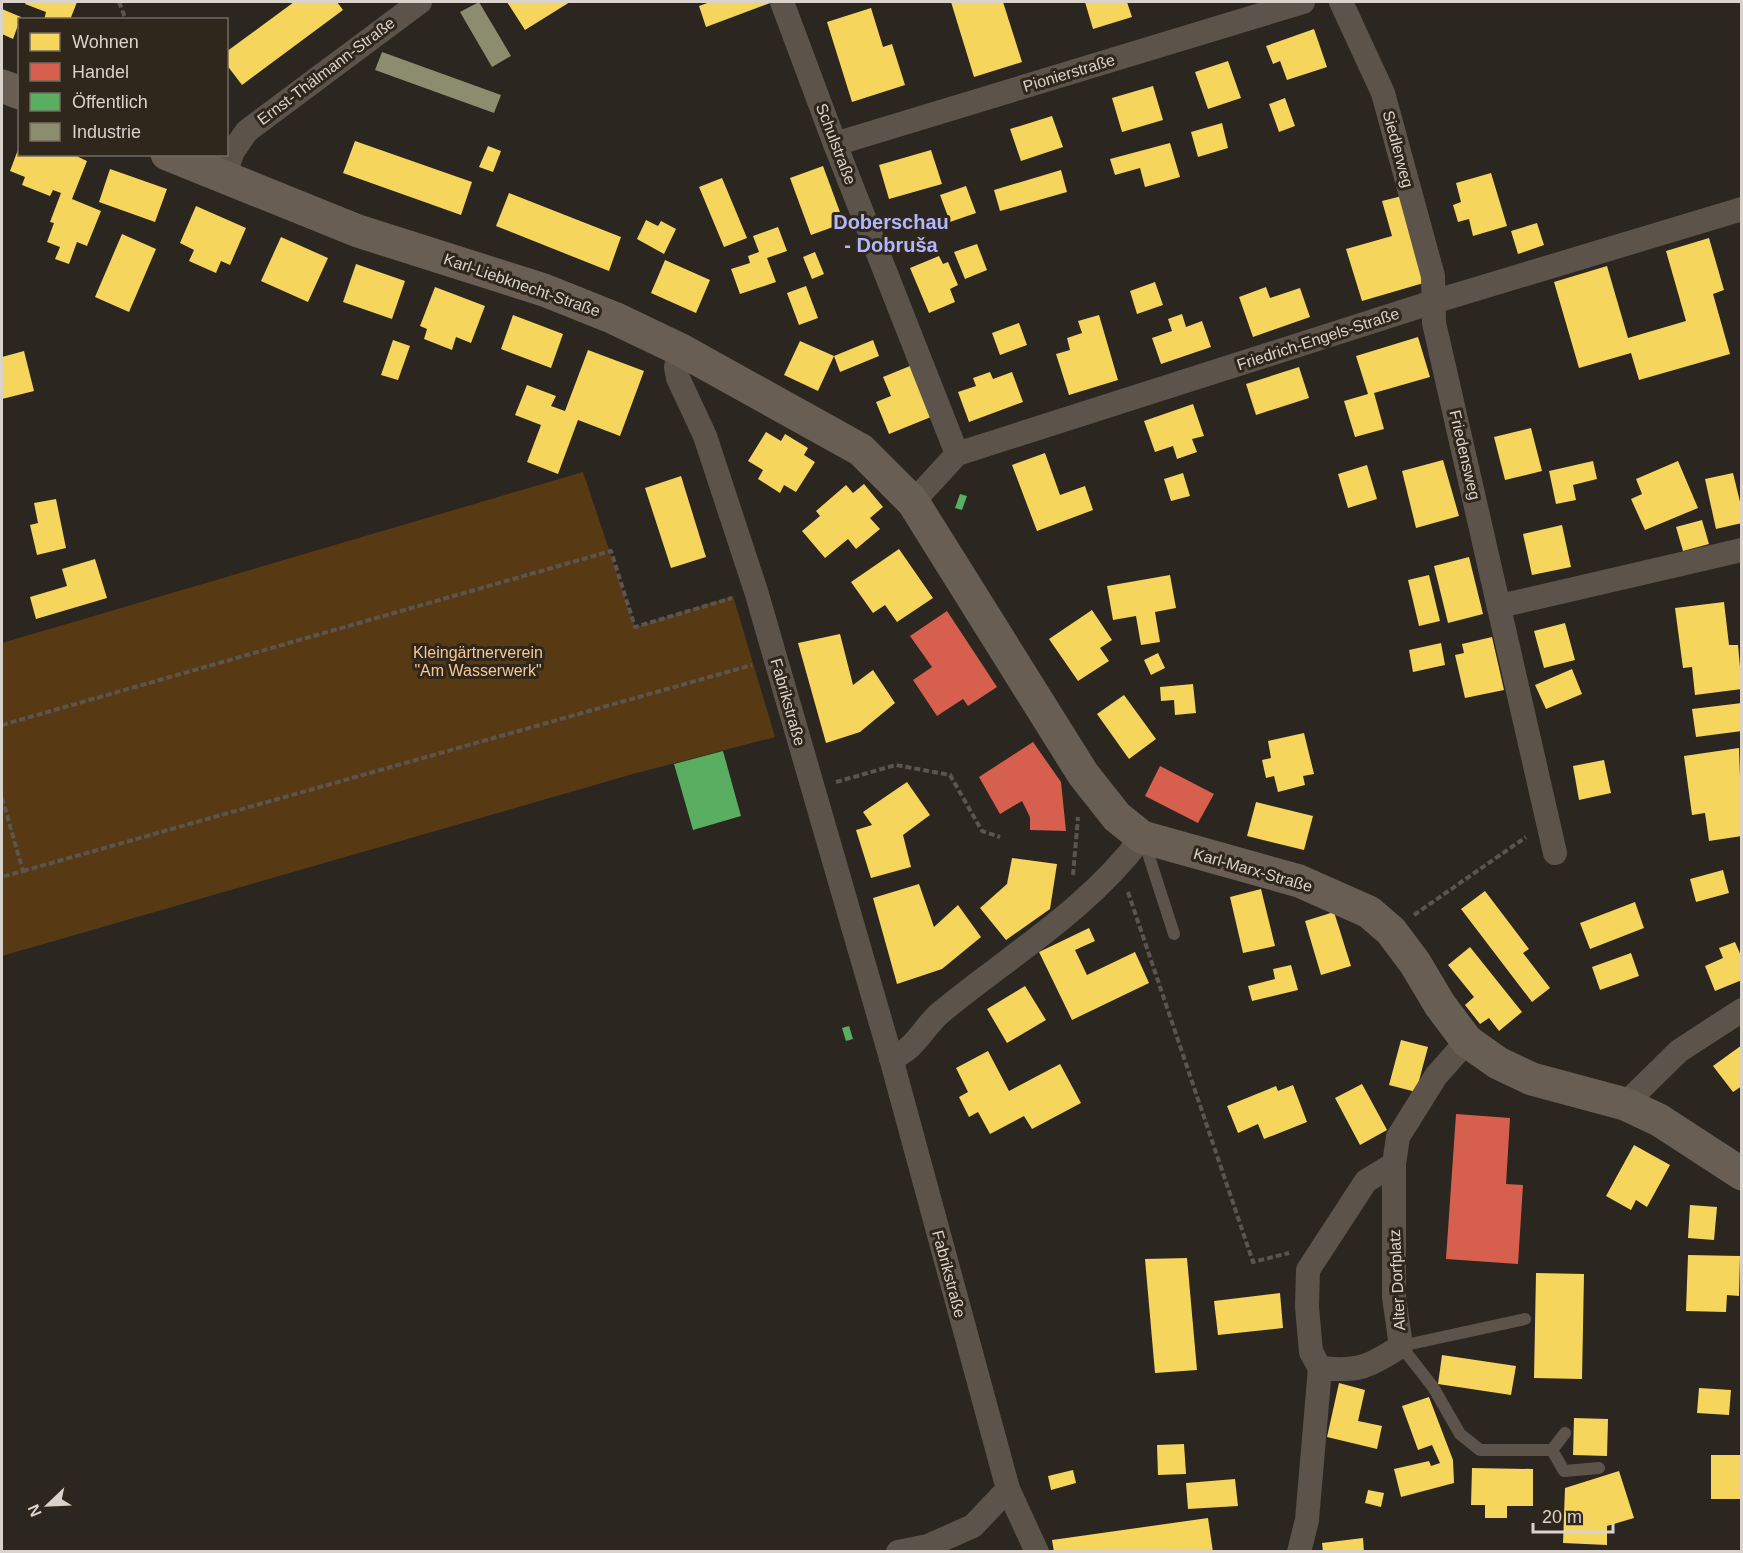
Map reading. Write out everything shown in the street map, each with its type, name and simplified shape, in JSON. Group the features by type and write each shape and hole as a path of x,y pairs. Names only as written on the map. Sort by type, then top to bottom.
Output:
{"street":[{"name":"Schulstraße","path":"782,2 835,144 957,454"},
{"name":"Pionierstraße","path":"835,144 1303,2"},
{"name":"Siedlerweg","path":"1341,2 1383,93 1433,276 1433,302"},
{"name":"Ernst-Thälmann-Straße","path":"223,179 233,151 247,131 416,3"},
{"path":"2,86 18,92"},
{"name":"Karl-Liebknecht-Straße","path":"171,156 223,179 358,231 544,290 614,318 681,350 861,450 913,502"},
{"name":"Friedrich-Engels-Straße","path":"913,502 957,454 1433,302 1742,209"},
{"name":"Friedensweg","path":"1433,302 1434,323 1500,606 1546,823 1555,853"},
{"name":"Fabrikstraße","path":"681,350 676,367 678,378 705,436 756,591 891,1058 1008,1489 1037,1551"},
{"name":"Karl-Marx-Straße","path":"913,502 1083,774 1118,817 1142,837 1299,881 1369,912 1391,931 1467,1041 1498,1063 1532,1079 1626,1104 1659,1120 1742,1174"},
{"path":"1500,606 1742,550"},
{"path":"891,1058 904,1054 938,1015 1069,912 1120,867 1142,837"},
{"path":"1626,1104 1679,1051 1742,1010"},
{"name":"Alter Dorfplatz","path":"1320,1368 1340,1370 1370,1366 1401,1346 1394,1297 1394,1164 1398,1137 1436,1076 1467,1041"},
{"path":"1299,1551 1307,1520 1320,1368 1311,1352 1306,1307 1308,1270 1366,1181 1394,1164"},
{"path":"898,1551 928,1546 973,1526 1008,1489"}],"lane":[{"path":"1142,837 1174,934"},
{"path":"1525,1319 1401,1346 1432,1387 1460,1434 1480,1450 1552,1450"},
{"path":"1552,1450 1564,1433"},
{"path":"1552,1450 1564,1471 1599,1468"}],"path":[{"path":"119,2 125,18"},
{"path":"2,725 611,551 635,627 756,591"},
{"path":"2,877 775,658"},
{"path":"813,788 896,765 950,775 982,831 1000,837"},
{"path":"1069,912 1083,774"},
{"path":"2,798 23,871"},
{"path":"1391,931 1546,823"},
{"path":"1120,867 1253,1262 1289,1253 1308,1270"}],"green space":[{"name":"Kleingärtnerverein \"Am Wasserwerk\"","path":"583,472 635,627 733,596 775,737 633,774 2,956 2,643"}],"building: Wohnen":[{"path":"26,2 77,2 71,18 44,18 46,12 25,4"},
{"path":"294,2 337,2 343,10 242,85 228,67 228,51"},
{"path":"507,2 570,2 525,30"},
{"path":"710,2 773,2 706,27 699,6"},
{"path":"951,2 1003,2 1022,62 974,77"},
{"path":"1085,2 1127,2 1132,17 1093,29"},
{"path":"871,8 883,47 892,44 905,85 852,102 827,22"},
{"path":"2,9 21,17 18,18 13,39 2,34"},
{"path":"1314,29 1327,67 1287,80 1280,61 1273,64 1266,46"},
{"path":"1228,61 1241,98 1208,109 1195,72"},
{"path":"1153,86 1163,120 1122,132 1112,98"},
{"path":"1285,98 1295,126 1279,132 1269,104"},
{"path":"1052,116 1063,147 1021,161 1010,129"},
{"path":"1222,123 1228,148 1198,157 1191,132"},
{"path":"355,141 472,182 461,215 343,173"},
{"path":"1170,143 1180,177 1145,187 1140,168 1115,175 1110,159"},
{"path":"488,146 501,151 493,172 479,167"},
{"path":"18,150 18,156 76,156 87,161 72,199 101,211 87,246 77,242 69,264 55,259 60,247 47,242 54,223 50,222 61,193 53,190 50,196 22,185 25,177 10,171"},
{"path":"931,150 942,184 889,199 879,165"},
{"path":"823,166 844,223 811,235 790,178"},
{"path":"110,169 167,189 155,222 99,202"},
{"path":"1061,170 1067,192 1000,211 994,190"},
{"path":"1491,173 1507,226 1473,236 1469,219 1458,222 1453,205 1461,202 1456,183"},
{"path":"722,178 747,238 724,247 699,187"},
{"path":"966,186 976,213 950,222 940,195"},
{"path":"509,193 621,237 609,271 496,226"},
{"path":"1402,196 1427,282 1362,301 1346,249 1392,236 1382,201"},
{"path":"196,206 246,228 230,265 221,261 216,273 189,261 194,250 180,243"},
{"path":"646,220 658,226 661,221 676,229 664,254 637,239"},
{"path":"1537,223 1544,245 1518,254 1511,231"},
{"path":"778,227 787,251 767,258 776,282 740,294 731,269 750,263 748,256 759,252 753,236"},
{"path":"122,234 156,249 129,312 95,297"},
{"path":"281,237 328,258 308,302 261,281"},
{"path":"1709,238 1724,290 1713,294 1730,354 1639,380 1631,353 1579,368 1554,282 1607,266 1628,338 1686,321 1666,251"},
{"path":"977,244 987,270 965,279 954,252"},
{"path":"815,252 824,274 812,279 803,257"},
{"path":"939,256 943,264 948,262 958,285 950,289 955,302 929,313 910,268"},
{"path":"665,260 710,280 696,313 651,293"},
{"path":"356,264 405,281 392,319 343,302"},
{"path":"1155,282 1163,305 1137,314 1130,291"},
{"path":"806,286 818,318 799,325 787,293"},
{"path":"435,287 485,306 471,343 456,337 452,350 424,339 427,329 420,326"},
{"path":"1266,287 1270,298 1300,288 1310,317 1253,337 1239,297"},
{"path":"1182,314 1186,327 1202,321 1211,347 1161,364 1152,338 1172,331 1168,319"},
{"path":"513,315 563,334 551,368 501,349"},
{"path":"1099,315 1118,380 1069,395 1056,354 1070,350 1067,338 1082,333 1078,321"},
{"path":"1019,323 1027,345 1000,355 992,333"},
{"path":"1418,337 1430,377 1374,393 1384,429 1355,437 1344,401 1368,394 1356,356"},
{"path":"393,340 410,346 398,380 381,375"},
{"path":"873,340 879,356 840,372 834,356"},
{"path":"800,341 834,356 818,391 784,375"},
{"path":"588,350 644,371 620,436 578,420 558,474 527,462 541,425 515,415 527,385 556,396 551,406 565,411"},
{"path":"24,351 34,391 2,399 2,357"},
{"path":"910,366 931,417 889,434 876,402 891,396 883,377"},
{"path":"1299,367 1309,398 1256,415 1246,384"},
{"path":"990,372 993,379 1012,372 1023,402 969,422 958,392 976,386 973,378"},
{"path":"1193,404 1204,436 1192,439 1197,452 1177,459 1173,446 1155,452 1144,421"},
{"path":"1531,428 1542,471 1505,480 1494,437"},
{"path":"766,432 781,441 785,434 808,448 804,455 815,462 796,492 784,485 780,493 758,479 763,470 748,461"},
{"path":"1045,453 1060,495 1085,486 1093,510 1037,531 1012,465"},
{"path":"1443,460 1459,516 1416,528 1402,471"},
{"path":"1593,461 1597,479 1573,485 1576,500 1556,504 1549,471"},
{"path":"1678,461 1698,508 1645,530 1631,499 1642,494 1636,479"},
{"path":"1367,465 1377,499 1348,508 1338,474"},
{"path":"1183,473 1190,496 1171,501 1164,479"},
{"path":"1733,473 1742,510 1742,523 1716,529 1705,479"},
{"path":"681,476 706,557 671,568 645,488"},
{"path":"864,484 883,507 870,518 880,529 856,549 848,539 825,558 802,531 820,516 816,511 846,485 853,493"},
{"path":"56,499 66,548 37,555 30,525 38,523 34,503"},
{"path":"1702,520 1709,544 1683,551 1676,527"},
{"path":"1562,525 1571,567 1532,575 1523,534"},
{"path":"899,549 933,598 897,622 885,605 873,613 851,582"},
{"path":"1469,557 1483,614 1448,623 1434,566"},
{"path":"95,559 107,598 36,619 30,597 67,586 62,569"},
{"path":"1170,575 1176,608 1155,612 1160,642 1141,645 1136,616 1113,620 1107,586"},
{"path":"1429,575 1440,621 1419,626 1408,580"},
{"path":"1724,602 1729,645 1738,645 1742,689 1695,695 1692,667 1683,668 1675,608"},
{"path":"1092,610 1112,640 1100,648 1109,661 1078,681 1049,639"},
{"path":"1565,623 1575,660 1544,668 1534,631"},
{"path":"840,634 853,685 873,670 895,703 860,732 826,743 798,643"},
{"path":"1492,637 1504,690 1465,698 1455,655 1464,653 1462,644"},
{"path":"1441,643 1445,665 1413,672 1409,650"},
{"path":"1158,653 1165,668 1151,675 1144,660"},
{"path":"1572,669 1582,694 1546,709 1535,685"},
{"path":"1193,684 1196,713 1175,715 1174,700 1161,701 1160,687"},
{"path":"1124,695 1156,739 1129,759 1097,714"},
{"path":"1742,703 1742,731 1696,737 1692,709"},
{"path":"1304,733 1314,774 1303,776 1305,785 1278,792 1274,776 1266,778 1262,760 1271,758 1268,741"},
{"path":"1739,748 1742,836 1709,841 1705,813 1692,815 1684,756"},
{"path":"1604,760 1611,793 1579,800 1573,766"},
{"path":"907,782 930,815 903,835 911,867 871,878 856,830 872,825 863,812"},
{"path":"1256,802 1313,816 1304,850 1247,836"},
{"path":"1012,858 1057,864 1050,909 1006,940 980,908 1007,884"},
{"path":"1723,870 1729,893 1696,902 1690,879"},
{"path":"919,884 934,927 958,905 981,937 942,969 897,984 873,898"},
{"path":"1261,889 1275,946 1243,953 1230,897"},
{"path":"1485,891 1529,949 1523,953 1550,988 1532,1002 1461,909"},
{"path":"1635,902 1644,928 1590,949 1580,923"},
{"path":"1334,912 1351,966 1321,975 1305,921"},
{"path":"1089,928 1095,941 1075,950 1087,975 1135,952 1149,983 1072,1020 1039,952"},
{"path":"1735,942 1742,958 1742,980 1715,991 1705,966 1723,958 1719,948"},
{"path":"1470,947 1522,1012 1499,1031 1489,1018 1480,1024 1465,1005 1474,997 1448,965"},
{"path":"1631,953 1639,976 1600,990 1592,967"},
{"path":"1291,965 1298,990 1252,1001 1248,986 1275,979 1273,969"},
{"path":"1025,986 1046,1020 1007,1043 987,1009"},
{"path":"1401,1040 1428,1047 1416,1092 1389,1085"},
{"path":"1742,1045 1742,1086 1733,1092 1713,1066"},
{"path":"988,1051 1009,1091 1060,1064 1081,1103 1032,1129 1024,1116 990,1134 978,1112 969,1117 959,1097 968,1092 956,1068"},
{"path":"1362,1084 1387,1130 1360,1145 1335,1098"},
{"path":"1293,1085 1307,1122 1264,1139 1258,1124 1238,1133 1227,1106 1276,1086 1278,1091"},
{"path":"1634,1145 1670,1165 1647,1207 1636,1200 1631,1210 1606,1196"},
{"path":"1690,1205 1717,1207 1714,1240 1688,1238"},
{"path":"1688,1255 1740,1256 1739,1296 1727,1295 1726,1312 1686,1311"},
{"path":"1187,1258 1197,1370 1155,1373 1145,1259"},
{"path":"1536,1273 1584,1274 1582,1379 1534,1378"},
{"path":"1280,1293 1283,1328 1218,1335 1214,1301"},
{"path":"1442,1355 1516,1366 1511,1395 1438,1384"},
{"path":"1339,1383 1365,1390 1358,1421 1382,1426 1377,1449 1327,1437"},
{"path":"1699,1388 1731,1390 1729,1415 1697,1413"},
{"path":"1429,1397 1453,1460 1454,1483 1401,1497 1394,1469 1429,1461 1431,1466 1440,1463 1432,1445 1418,1450 1402,1406"},
{"path":"1574,1418 1608,1419 1607,1456 1573,1455"},
{"path":"1184,1444 1186,1474 1158,1475 1157,1445"},
{"path":"1711,1455 1742,1455 1742,1499 1711,1499"},
{"path":"1472,1468 1533,1469 1533,1506 1507,1506 1507,1518 1485,1518 1485,1505 1471,1505"},
{"path":"1073,1470 1076,1483 1051,1490 1048,1476"},
{"path":"1619,1471 1634,1518 1607,1526 1607,1545 1563,1543 1565,1488"},
{"path":"1235,1479 1238,1506 1188,1509 1186,1483"},
{"path":"1368,1490 1384,1493 1381,1507 1365,1503"},
{"path":"1208,1518 1213,1552 1054,1552 1052,1540"},
{"path":"1363,1538 1364,1552 1323,1552 1322,1543"}],"building: Handel":[{"path":"947,611 997,687 968,706 963,699 937,716 913,680 932,667 910,636"},
{"path":"1033,742 1061,782 1066,831 1030,830 1030,817 1022,801 1000,814 979,777"},
{"path":"1160,766 1214,794 1198,823 1145,796"},
{"path":"1456,1114 1510,1118 1506,1184 1523,1185 1518,1264 1446,1259"}],"building: Öffentlich":[{"path":"960,494 967,496 962,510 955,508"},
{"path":"723,751 741,816 693,830 674,764"},
{"path":"849,1026 853,1039 846,1041 842,1028"}],"building: Industrie":[{"path":"479,2 511,56 492,67 460,12"},
{"path":"382,52 501,95 494,113 375,70"}],"district":[{"name":"Doberschau - Dobruša","path":"891,234"}]}
